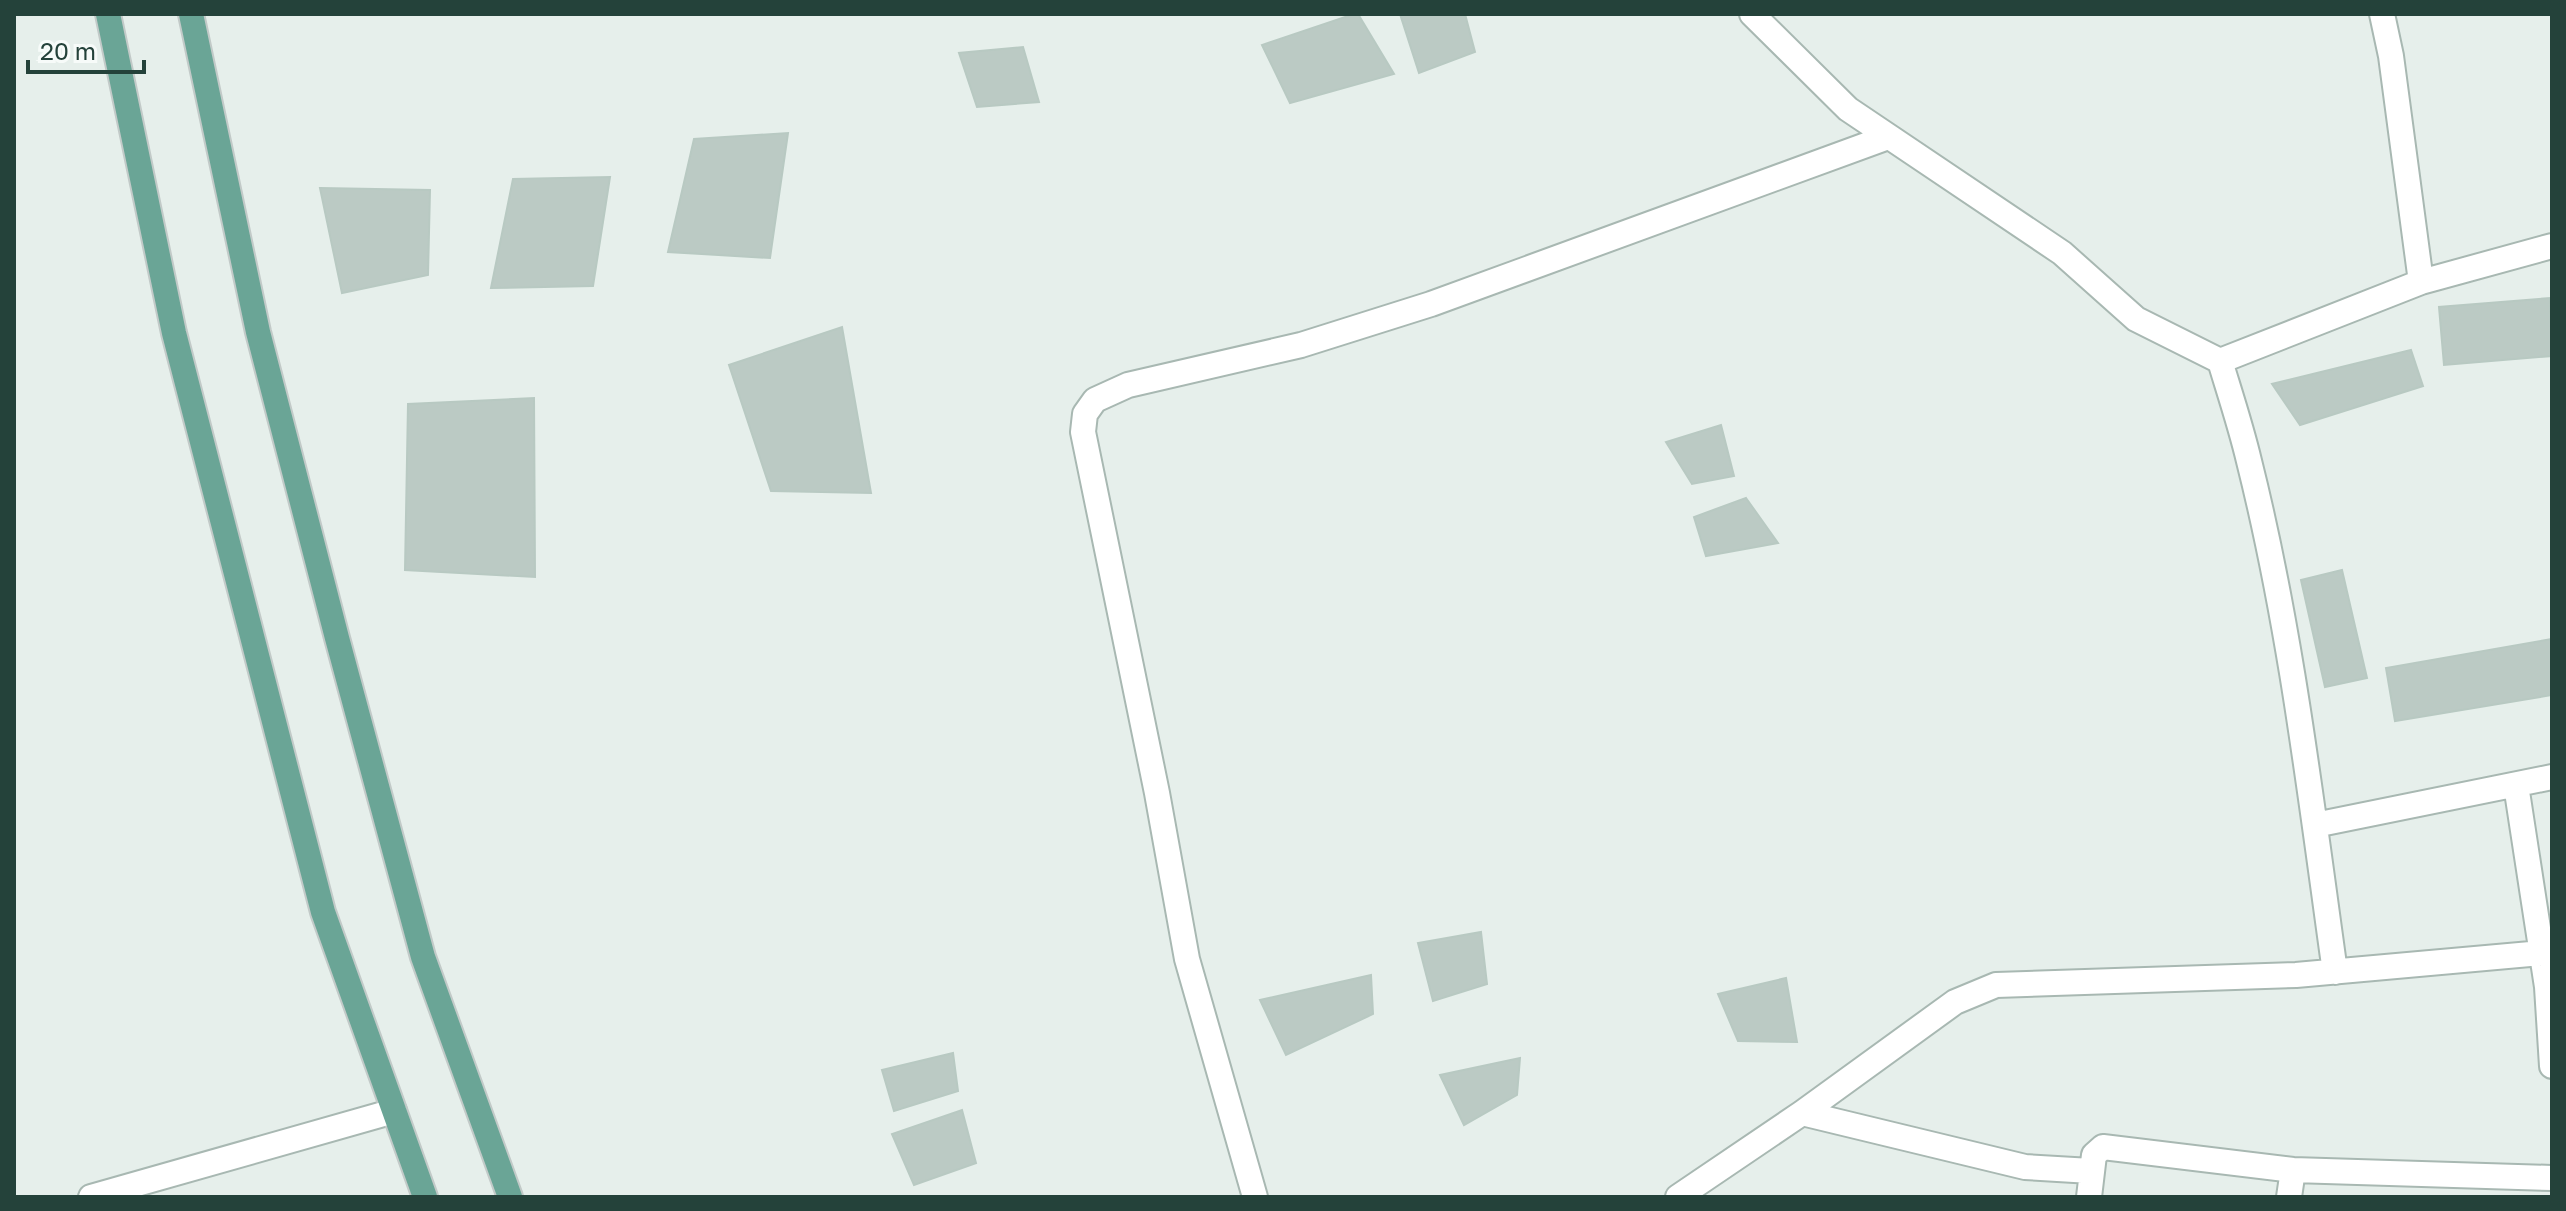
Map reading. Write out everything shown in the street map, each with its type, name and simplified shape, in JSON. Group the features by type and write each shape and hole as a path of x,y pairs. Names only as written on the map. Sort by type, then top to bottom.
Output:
{"main road":[{"path":"108,14 174,333 323,912 425,1197"},
{"path":"191,14 258,332 341,653 423,957 510,1197"}],"street":[{"path":"1752,14 1848,109 2062,253 2136,319 2220,361 2249,459 2277,583 2335,972"},
{"path":"2382,14 2391,56 2421,282"},
{"path":"1255,1197 1187,959 1157,793 1083,432 1085,414 1095,400 1128,385 1301,345 1431,304 1888,137"},
{"path":"2220,361 2421,282 2552,246"},
{"path":"2315,825 2552,777"},
{"path":"2516,785 2550,986 2552,1066"},
{"path":"1678,1197 1802,1113 1955,1002 1996,985 2335,972 2542,953"},
{"path":"91,1197 394,1111"},
{"path":"1802,1113 2025,1167 2091,1171"},
{"path":"2089,1197 2094,1155 2103,1147 2293,1170 2552,1178"},
{"path":"2289,1197 2293,1170"}],"building":[{"path":"1358,14 1394,74 1290,103 1262,45"},
{"path":"1400,14 1465,14 1475,52 1419,73"},
{"path":"1023,47 1039,102 977,107 959,53"},
{"path":"788,133 770,258 668,252 694,139"},
{"path":"610,177 593,286 491,288 513,179"},
{"path":"320,188 430,190 428,275 342,293"},
{"path":"2550,298 2552,356 2444,365 2439,307"},
{"path":"842,327 871,493 771,491 729,365"},
{"path":"2411,350 2423,386 2300,425 2272,384"},
{"path":"534,398 535,577 405,570 408,404"},
{"path":"1721,425 1734,476 1692,484 1666,442"},
{"path":"1746,498 1778,543 1706,556 1694,517"},
{"path":"2342,570 2367,678 2325,687 2301,580"},
{"path":"2552,639 2552,695 2395,721 2386,668"},
{"path":"1481,932 1487,984 1433,1001 1418,943"},
{"path":"1371,975 1373,1014 1286,1055 1260,1000"},
{"path":"1786,978 1797,1042 1738,1041 1718,994"},
{"path":"953,1053 958,1091 894,1111 882,1070"},
{"path":"1520,1058 1517,1095 1464,1125 1440,1075"},
{"path":"962,1110 976,1163 914,1185 892,1134"}]}
